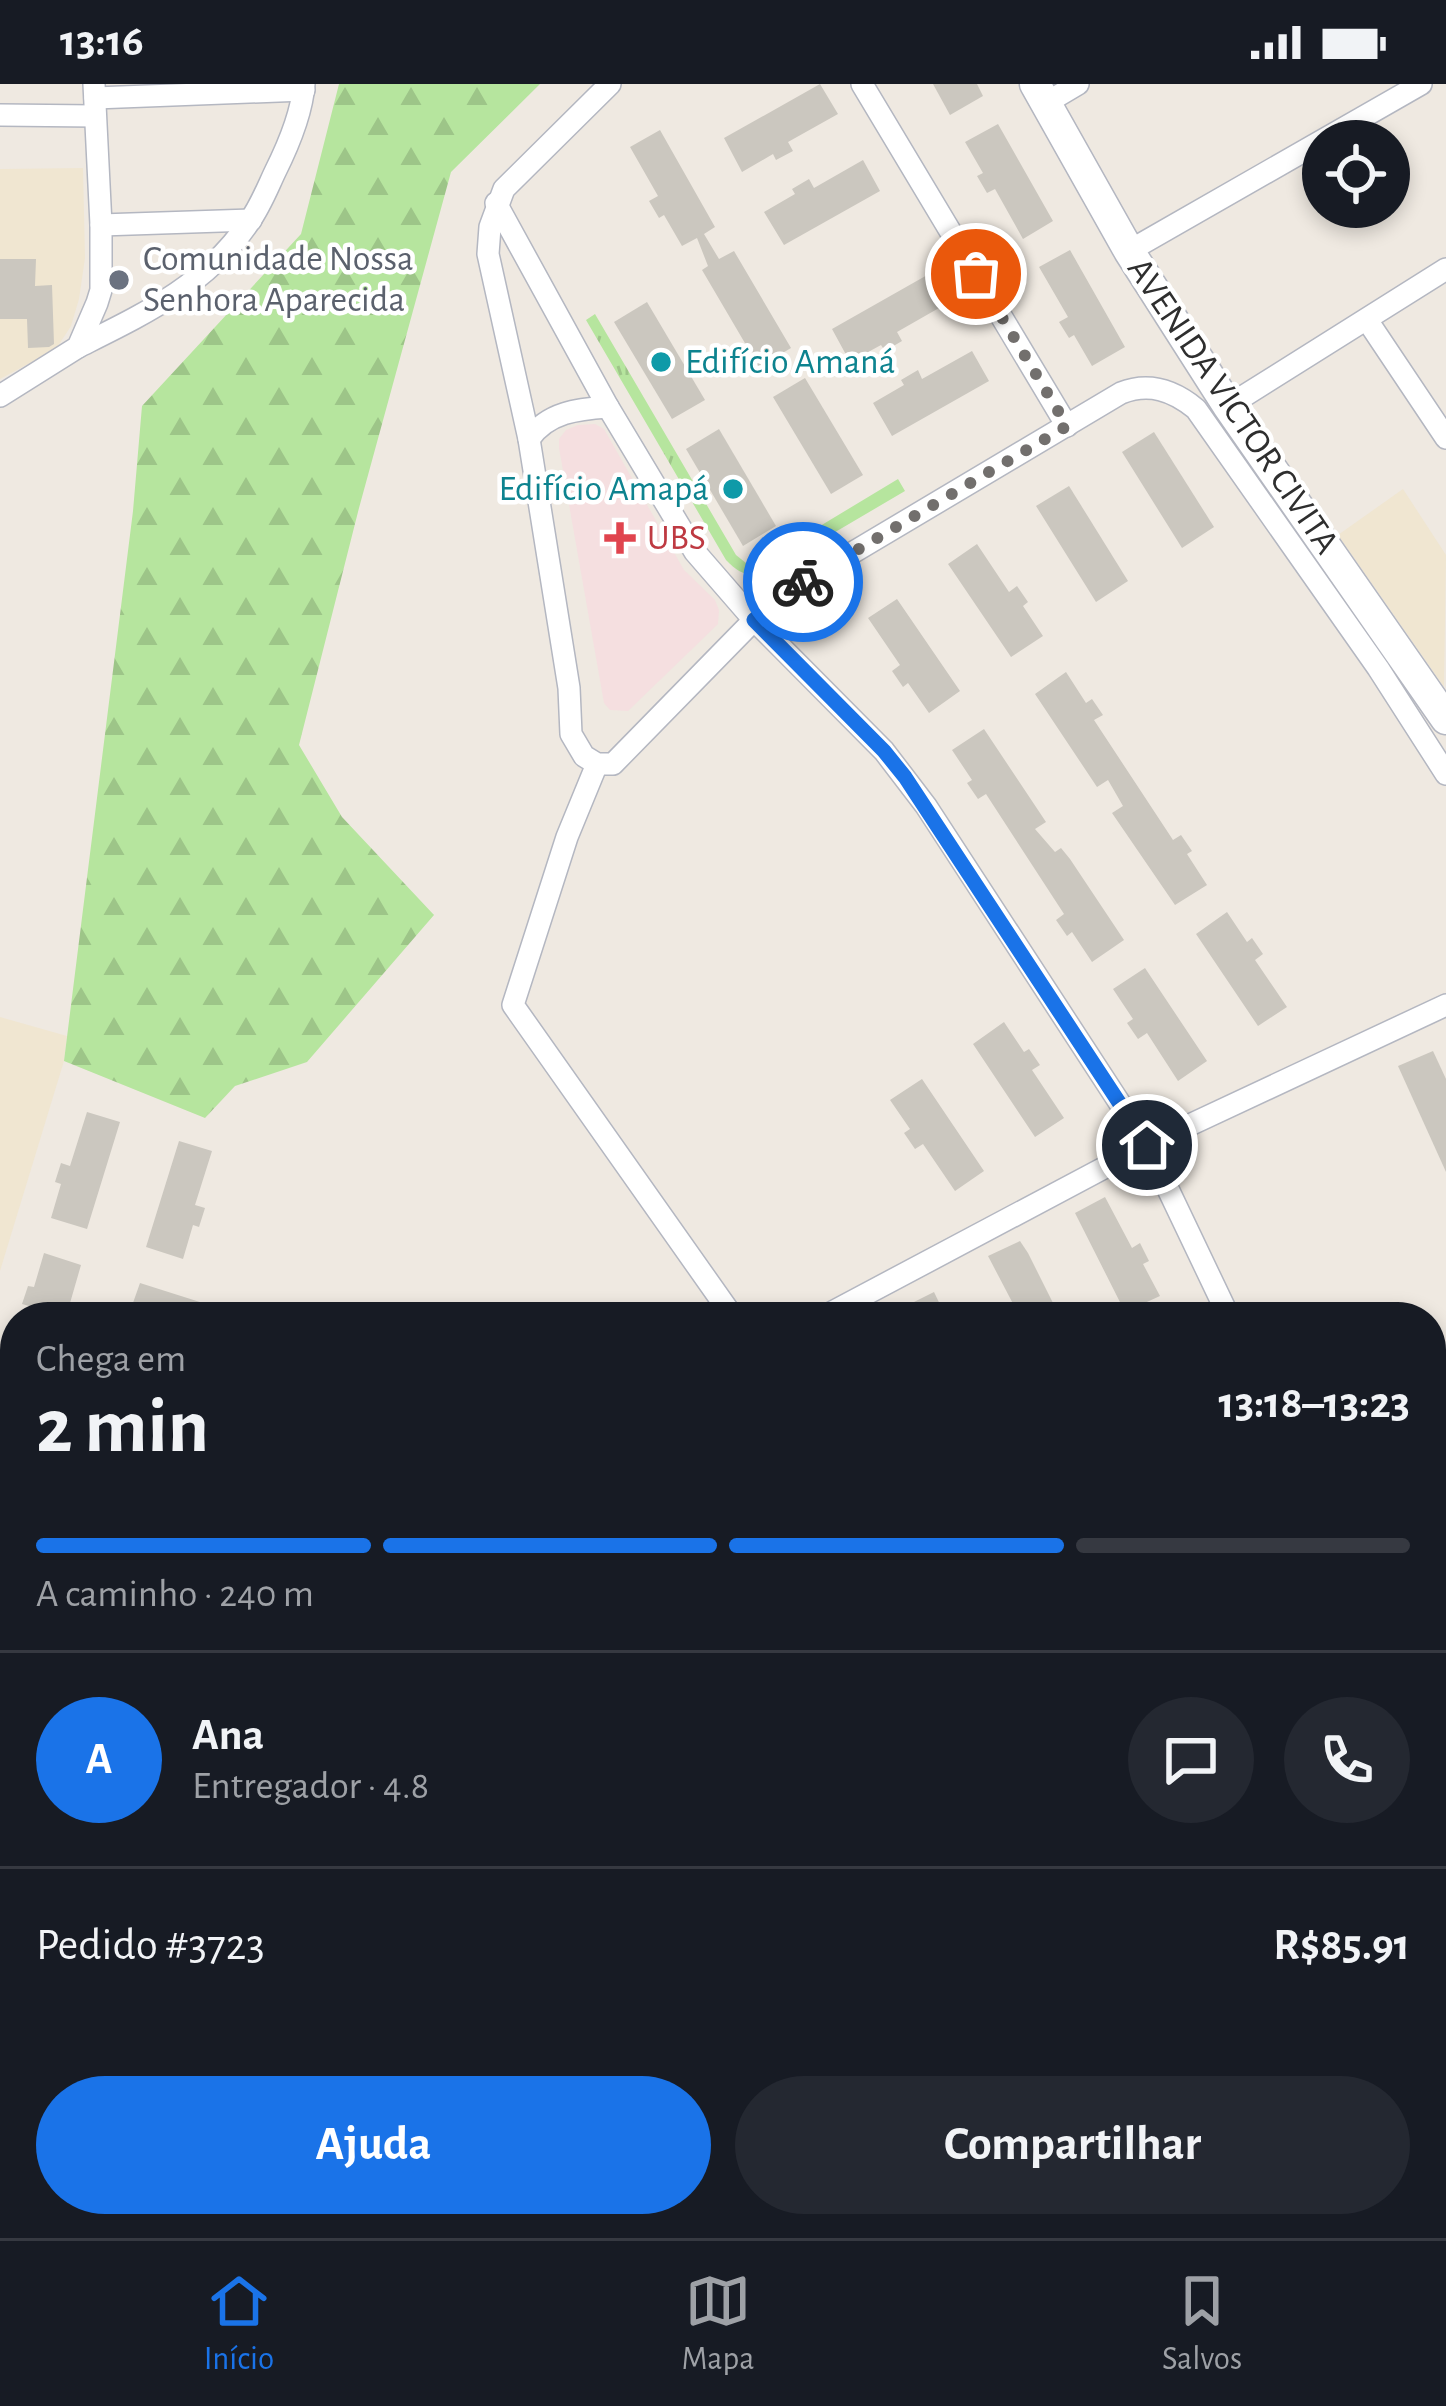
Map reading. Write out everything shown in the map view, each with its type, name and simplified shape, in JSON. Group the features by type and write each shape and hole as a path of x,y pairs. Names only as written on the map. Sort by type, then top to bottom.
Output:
{"main road":[{"name":"AVENIDA VICTOR CIVITA","path":"1040,94 1129,251 1228,406 1446,719"}],"street":[{"path":"610,84 504,189 490,227 488,254 529,439 569,688 571,734 584,756 597,764 613,764 754,620 805,581 1138,387 1164,390 1196,409 1378,668 1446,774"},
{"path":"862,84 1067,426"},
{"path":"1040,94 1078,84"},
{"path":"1129,251 1421,84"},
{"path":"0,116 95,100 304,87 284,155 251,220 230,248 166,302 78,347 0,396"},
{"path":"78,347 101,290 95,100"},
{"path":"496,203 695,553 905,777 1147,1145 1222,1302"},
{"path":"101,225 251,220"},
{"path":"1228,406 1446,269"},
{"path":"1367,320 1446,438"},
{"path":"529,439 550,419 573,410 608,407"},
{"path":"597,764 513,1005 722,1302"},
{"path":"851,1302 1147,1145 1446,1005"}],"shaded area":[{"path":"83,168 85,258 71,326 56,349 0,379 0,169"},
{"name":"UBS","path":"595,424 604,429 684,570 719,610 718,624 628,711 610,710 604,703 559,448 566,430"},
{"path":"1403,489 1446,555 1444,687 1338,535"},
{"path":"0,1017 67,1036 64,1061 0,1271"}],"green space":[{"path":"339,84 540,84 451,172 299,745 342,817 434,915 307,1062 235,1086 205,1118 64,1061 142,406 301,234"},
{"path":"595,314 736,555 746,563 757,564 898,479 905,491 769,571 741,572 726,560 586,320"}],"building":[{"path":"820,84 838,114 788,142 793,151 776,160 773,154 742,172 724,138"},
{"path":"933,84 977,84 983,96 950,115"},
{"path":"998,124 1053,221 1023,239 995,189 987,193 977,176 983,173 965,142"},
{"path":"660,130 715,227 704,234 719,259 734,251 791,348 759,367 702,270 708,266 697,238 682,246 664,215 659,218 649,201 658,196 630,147"},
{"path":"863,160 880,191 784,245 764,212 795,194 792,189 809,179 814,188"},
{"path":"1070,250 1125,347 1092,366 1074,335 1069,338 1059,322 1068,317 1039,267"},
{"path":"0,259 36,259 35,286 52,285 54,344 49,347 28,348 27,319 0,319"},
{"path":"929,274 946,304 897,332 902,341 885,351 881,345 850,362 832,329"},
{"name":"Edifício Amaná","path":"647,302 705,400 672,419 614,322"},
{"path":"972,351 989,381 892,436 873,403 904,385 901,380 918,370 922,379"},
{"path":"805,378 863,475 831,494 773,397"},
{"name":"Edifício Amapá","path":"719,429 776,526 743,546 686,449"},
{"path":"1154,432 1214,527 1182,548 1122,452"},
{"path":"1069,486 1128,581 1096,602 1036,506"},
{"path":"977,544 1009,592 1017,586 1028,602 1023,606 1043,636 1011,657 948,564"},
{"path":"897,599 960,691 929,713 908,683 903,687 892,671 900,665 868,618"},
{"path":"1066,672 1086,703 1092,699 1103,715 1094,720 1173,840 1181,835 1192,851 1187,854 1207,885 1175,905 1112,813 1123,806 1108,780 1097,787 1035,694"},
{"path":"984,729 1046,822 1035,829 1055,852 1061,848 1070,859 1124,940 1092,962 1072,932 1067,936 1056,920 1064,914 986,794 978,799 967,783 972,780 952,750"},
{"path":"1227,912 1247,942 1252,938 1263,954 1255,960 1287,1007 1258,1026 1196,934"},
{"path":"1145,968 1207,1061 1178,1081 1147,1033 1138,1039 1127,1023 1133,1019 1113,989"},
{"path":"1004,1022 1024,1052 1029,1049 1040,1065 1032,1070 1064,1118 1035,1137 973,1044"},
{"path":"1433,1051 1446,1079 1446,1172 1398,1066"},
{"path":"922,1079 984,1171 955,1191 923,1144 915,1149 904,1133 910,1129 890,1100"},
{"path":"87,1112 120,1122 87,1229 51,1218 61,1184 55,1182 61,1163 70,1166"},
{"path":"179,1141 212,1151 195,1205 205,1208 199,1227 193,1225 183,1259 146,1247"},
{"path":"1105,1197 1132,1248 1140,1243 1149,1261 1143,1264 1160,1296 1147,1302 1120,1302 1075,1213"},
{"path":"1020,1241 1052,1302 1012,1302 988,1256"},
{"path":"44,1253 81,1265 70,1302 23,1302 28,1286 34,1287"},
{"path":"140,1283 200,1302 133,1302"},
{"path":"934,1292 939,1302 914,1302"}],"way so far":[{"path":"803,582 1067,426 976,274"}],"place":[{"name":"Comunidade Nossa Senhora Aparecida","path":"119,280"},
{"name":"Edifício Amaná","path":"661,362"},
{"name":"Edifício Amapá","path":"733,489"},
{"name":"UBS","path":"620,538"}],"route":[{"path":"803,582 754,620 905,777 1147,1145"}]}
